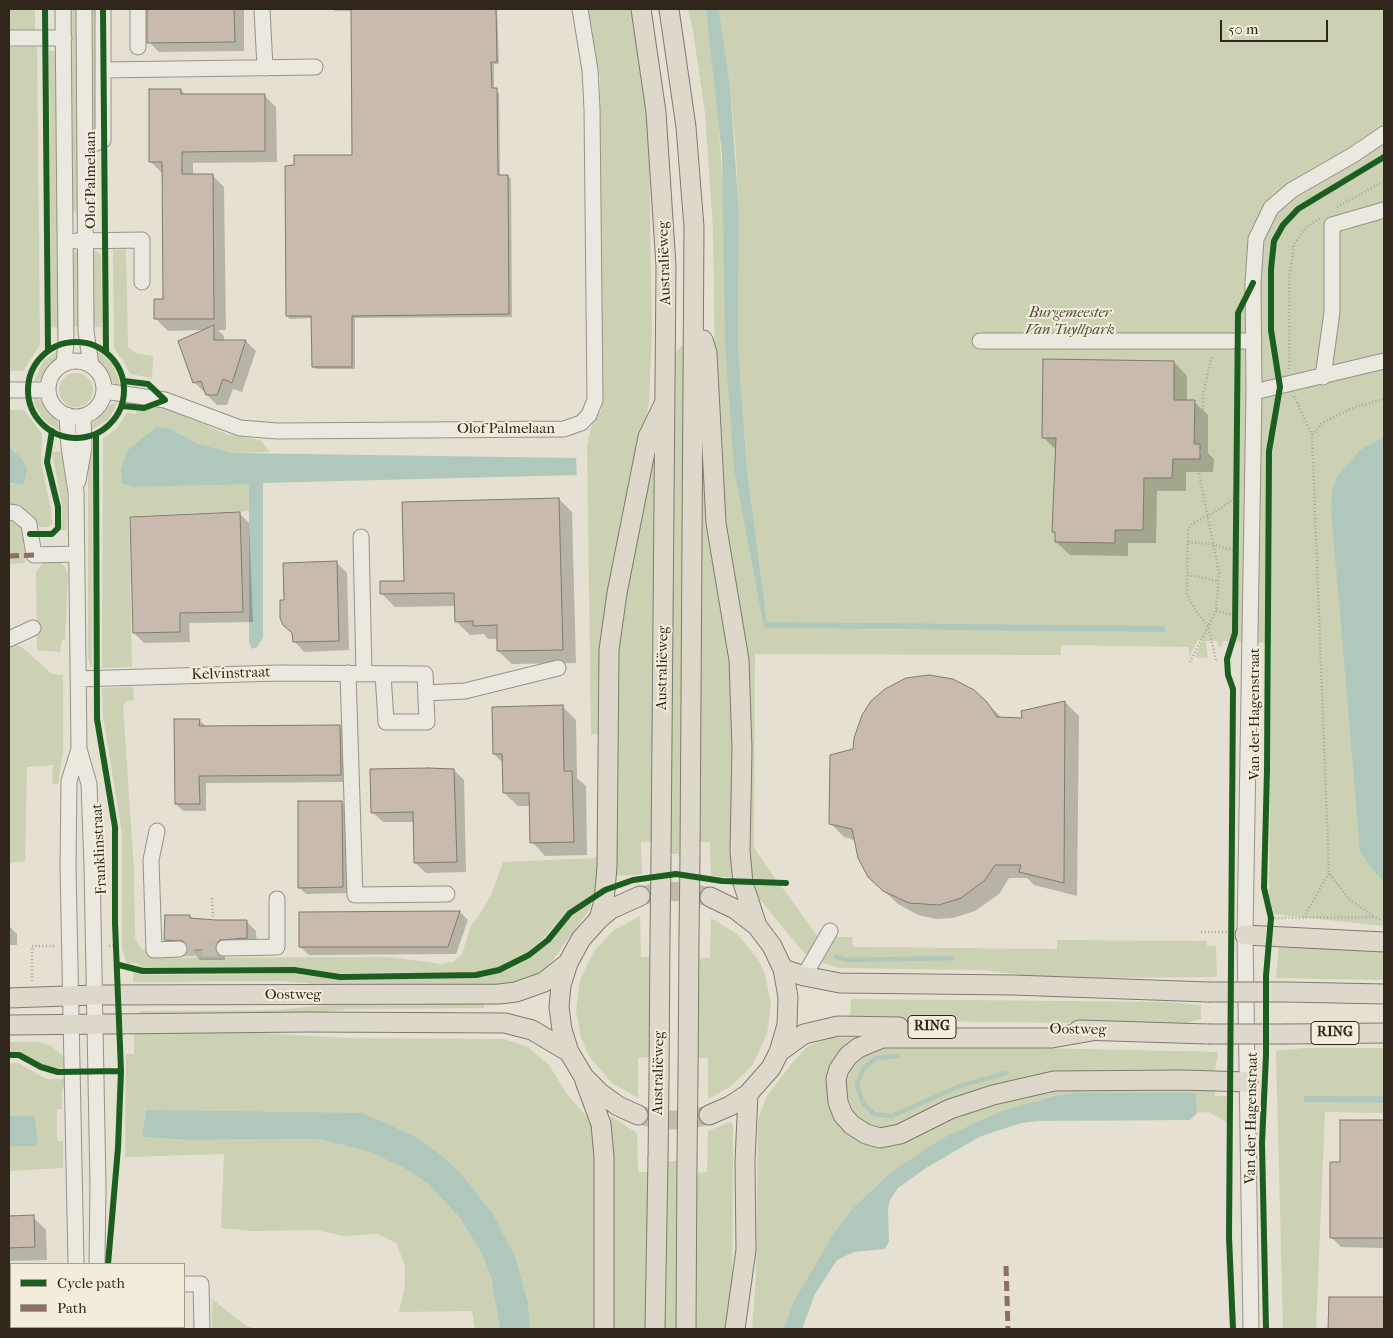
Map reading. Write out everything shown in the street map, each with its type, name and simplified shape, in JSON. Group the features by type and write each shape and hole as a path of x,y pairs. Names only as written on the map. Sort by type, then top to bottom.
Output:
{"main road":[{"name":"Australiëweg","path":"640,9 656,112 666,266 655,1329"},
{"name":"Australiëweg","path":"669,9 686,127 694,226 695,317 686,1159 686,1329"},
{"path":"695,317 707,353 716,523 739,660 742,748 740,851 743,883 757,926"},
{"path":"599,919 607,867 609,650 617,593 648,437 666,399"},
{"path":"604,1329 604,1157 601,1124 584,1077 569,1052 562,1030 559,1008 561,985 568,963 580,939 611,909 640,896"},
{"name":"RING","path":"709,1115 730,1106 748,1094 766,1075 779,1052 787,1025 788,997 783,969 772,946 757,926 735,909 710,897"},
{"path":"1235,933 1271,927 1384,942"},
{"name":"Oostweg","path":"9,998 94,995 499,994 516,992 537,985 568,963"},
{"path":"783,969 804,976 840,983 1013,985 1208,992 1384,994"},
{"name":"Oostweg","path":"9,1025 70,1023 505,1023 532,1030 569,1052"},
{"name":"Oostweg","path":"779,1052 804,1034 838,1026 1208,1034 1384,1032"},
{"path":"1092,1031 1052,1038 882,1038 858,1048 848,1056 839,1069 836,1078 838,1102 843,1115 852,1126 866,1134 880,1138 900,1134 950,1109 992,1095 1054,1082 1183,1080 1248,1082"},
{"path":"584,1077 612,1102 638,1115"},
{"path":"736,1329 746,1250 745,1161 748,1094"}],"street":[{"name":"Olof Palmelaan","path":"63,9 66,342 64,364"},
{"name":"Olof Palmelaan","path":"84,9 86,332 91,365"},
{"name":"Olof Palmelaan","path":"85,148 103,140 102,9"},
{"path":"138,9 138,47"},
{"path":"262,9 265,68"},
{"name":"Olof Palmelaan","path":"104,391 165,400 240,428 277,431 564,429 581,423 589,415 595,400 592,109 590,70 580,9"},
{"path":"9,38 64,38"},
{"path":"103,70 315,67"},
{"name":"Van der Hagenstraat","path":"1251,1329 1248,1082 1235,933 1254,392 1253,282 1256,239 1272,208 1292,190 1354,155 1384,134"},
{"path":"1323,377 1332,312 1332,225 1384,210"},
{"path":"65,241 142,240 142,282"},
{"path":"980,341 1254,342"},
{"path":"1254,392 1384,361"},
{"path":"73,362 91,365 103,381 104,391 98,407 84,416 67,415 54,406 48,390 52,375 64,364 73,362"},
{"path":"9,390 48,390"},
{"name":"Franklinstraat","path":"67,415 76,492 79,749 89,784 99,1253 97,1263"},
{"name":"Franklinstraat","path":"76,492 84,447 84,416"},
{"path":"9,512 23,518 28,524 34,555 77,554"},
{"path":"362,537 364,674"},
{"path":"9,639 33,628"},
{"path":"426,693 465,691 558,668"},
{"name":"Kelvinstraat","path":"78,679 278,672 425,674 427,722 386,722 383,674"},
{"path":"348,673 356,895 448,894"},
{"name":"Franklinstraat","path":"76,1263 69,997 69,781 79,749"},
{"path":"157,831 151,860 154,950 179,949"},
{"path":"224,948 277,947 276,899"},
{"path":"804,976 830,931"},
{"path":"185,1284 201,1284 202,1329"}],"path":[{"path":"1330,211 1384,180"},
{"path":"1303,918 1329,873 1312,435 1289,385 1289,280 1294,244 1308,226 1323,216"},
{"path":"1200,452 1202,452 1203,394 1216,341"},
{"path":"1312,435 1322,423 1352,408 1384,399"},
{"path":"1190,662 1216,611 1219,573 1196,459"},
{"path":"1236,487 1236,506"},
{"path":"1216,660 1208,626 1196,611 1187,595 1188,530 1192,524 1236,496"},
{"path":"1188,542 1212,544 1236,551"},
{"path":"1235,560 1236,542"},
{"path":"1187,574 1218,581"},
{"path":"1235,606 1235,624"},
{"path":"1329,873 1349,899 1374,918"},
{"path":"212,898 213,920"},
{"path":"1270,909 1271,927 1303,918 1374,918 1384,920"},
{"path":"1201,932 1235,933"},
{"path":"116,938 118,952"}],"green space":[{"path":"9,9 35,9 35,30 9,30"},
{"path":"67,9 80,9 79,211 71,212"},
{"path":"88,9 98,9 96,134 91,141"},
{"path":"587,9 633,9 645,85 649,151 652,337 649,401 599,733 591,735 587,446 591,428 602,409 600,79"},
{"name":"Burgemeester Van Tuyllpark","path":"688,9 706,9 716,81 724,207 725,344 764,628 935,630 767,622 747,469 738,345 739,212 736,152 730,86 719,9 1384,9 1384,926 1274,914 1269,896 1271,643 1223,641 1221,647 1218,646 1217,641 1206,641 1208,658 1195,657 1202,641 1198,640 1189,657 1189,647 1061,645 1061,655 755,654 754,848 777,881 754,880 753,876 748,876 716,444 713,229 705,113"},
{"path":"9,47 37,47 40,345 23,371 9,371"},
{"path":"49,51 59,51 61,328 51,327"},
{"path":"126,249 128,347 137,354 153,356 152,378 130,374 123,360 114,349 113,250"},
{"path":"78,251 82,327 70,327 71,252"},
{"path":"96,251 101,255 102,327 92,327 91,253"},
{"path":"687,341 681,854 669,854 674,353"},
{"path":"60,349 58,359 45,377 34,382 43,361"},
{"path":"96,350 112,363 119,379 119,386 110,380 98,365"},
{"path":"76,373 88,378 93,390 88,402 76,407 64,402 59,390 64,378"},
{"path":"35,397 46,404 58,419 61,431 49,424 41,416 34,403"},
{"path":"118,401 109,419 90,431 93,421 104,408"},
{"path":"156,407 172,410 226,434 260,440 270,452 233,453 199,444 168,428 134,487 249,483 249,511 129,516 132,667 102,668 103,439 117,428 127,413 136,414 137,410"},
{"path":"9,410 24,410 42,434 41,463 51,509 52,523 49,527 39,527 37,523 33,524 9,508 9,483 14,484 15,451 9,446"},
{"path":"656,437 653,841 641,842 642,874 615,876 619,622"},
{"path":"64,451 67,530 61,530 62,506 52,452"},
{"path":"88,451 93,451 92,668 88,659"},
{"path":"702,467 707,467 733,651 736,878 711,876 710,842 699,842"},
{"path":"9,516 23,524 25,563 9,564"},
{"path":"59,562 65,567 68,575 65,640 62,640 60,652 37,650 36,572 43,563"},
{"path":"9,644 15,644 23,648 52,674 63,675 63,752 58,785 52,783 53,765 27,767 25,861 9,863"},
{"path":"133,687 134,700 127,701 123,706 134,870 135,938 141,949 145,949 154,958 390,957 442,964 453,962 462,954 471,925 479,916 492,893 503,862 599,858 596,893 563,915 544,938 527,952 498,967 475,972 337,973 294,967 144,968 137,963 127,964 122,948 122,833 103,716 102,688"},
{"path":"751,886 781,886 818,937 852,937 853,947 1057,949 1057,940 1207,941 1207,946 1216,946 1217,977 1039,977 983,970 839,968 816,961 806,955 761,901"},
{"path":"590,904 592,905 589,910 547,968 532,978 510,985 335,986 283,981 133,982 133,970 143,975 296,974 343,980 483,977 508,970 531,958 552,940 573,915"},
{"path":"640,916 641,957 651,957 650,1057 638,1058 638,1098 612,1083 589,1056 581,1038 576,1011 580,980 594,951 614,930"},
{"path":"711,918 738,935 757,958 765,974 771,1005 767,1034 752,1066 730,1087 708,1099 708,1058 696,1058 699,958 710,958"},
{"path":"1384,944 1384,980 1276,978 1279,946"},
{"path":"851,999 1167,1002 1201,1005 1201,1019 1187,1023 1152,1024 850,1020"},
{"path":"484,1002 484,1008 348,1009 302,1015 141,1018 140,1011 276,1010 347,1003"},
{"path":"134,1033 257,1033 347,1038 504,1039 528,1047 549,1065 567,1094 586,1116 593,1130 596,1142 594,1329 530,1329 528,1302 515,1256 493,1214 460,1172 435,1150 414,1136 142,1137 187,1140 319,1139 370,1152 404,1168 427,1183 460,1218 483,1256 491,1277 500,1329 475,1329 472,1311 399,1312 405,1285 405,1265 396,1243 378,1234 344,1236 317,1230 251,1231 221,1228 224,1154 125,1157 126,1054 134,1054"},
{"path":"868,1037 843,1053 849,1132 927,1126 1034,1090 1215,1087 1215,1096 1228,1096 1227,1122 1208,1112 1197,1113 1196,1093 1076,1093 1059,1095 939,1140 891,1172 854,1207 835,1231 795,1299 783,1329 752,1329 756,1278 758,1119 767,1096 807,1047 829,1038"},
{"path":"9,1042 37,1042 50,1045 64,1057 67,1068 49,1068 20,1052 9,1052"},
{"path":"881,1046 1218,1052 1214,1077 1092,1075 886,1129 876,1127 864,1121 853,1110 847,1095 846,1082 850,1070 865,1052"},
{"path":"1303,1048 1384,1048 1384,1096 1304,1096 1304,1102 1384,1103 1384,1113 1325,1112 1316,1329 1283,1329 1276,1051"},
{"path":"9,1063 18,1063 46,1079 67,1079 62,1091 62,1109 57,1109 57,1141 63,1141 63,1168 9,1171 9,1147 35,1146 38,1143 35,1116 9,1116"},
{"path":"611,1116 637,1133 638,1172 649,1172 647,1329 611,1329"},
{"path":"730,1122 733,1125 733,1152 732,1293 729,1329 695,1329 695,1173 707,1172 708,1131"},
{"path":"667,1161 678,1161 679,1329 663,1329"},
{"path":"212,1299 245,1325 255,1329 212,1329"}],"shaded area":[{"path":"706,9 719,9 730,86 739,212 738,345 747,469 767,622 1165,626 1165,632 764,628 734,468 725,344 722,155"},
{"path":"156,427 168,428 199,444 233,453 576,458 577,475 263,483 263,638 257,647 252,649 249,642 249,484 133,487 122,483 121,469 128,450"},
{"path":"1384,437 1384,882 1372,869 1360,851 1331,509 1332,491 1337,477 1360,450"},
{"path":"9,446 23,461 27,470 24,484 9,483"},
{"path":"1076,1093 1196,1093 1197,1113 1190,1120 1039,1121 1021,1123 979,1137 926,1168 898,1188 890,1200 888,1208 889,1241 885,1249 854,1252 837,1260 815,1294 802,1329 783,1329 795,1299 835,1231 854,1207 891,1172 939,1140 999,1112 1059,1095"},
{"path":"1304,1096 1384,1096 1384,1103 1304,1102"},
{"path":"146,1110 362,1113 414,1136 435,1150 460,1172 493,1214 515,1256 528,1302 530,1329 500,1329 491,1277 483,1256 460,1218 427,1183 404,1168 370,1152 319,1139 187,1140 142,1137"},
{"path":"9,1116 35,1116 38,1143 35,1146 9,1147"}],"building":[{"path":"147,9 234,9 235,42 147,43"},
{"path":"351,9 496,9 497,62 491,62 492,88 497,88 498,175 508,175 509,314 352,316 352,367 312,367 311,316 286,316 285,166 294,165 294,155 352,155"},
{"path":"149,89 181,89 181,94 265,94 265,151 182,152 182,174 213,174 214,319 154,319 154,299 163,299 162,162 149,162"},
{"path":"214,325 214,340 246,340 232,383 223,379 217,395 206,395 201,381 193,383 178,341"},
{"path":"1043,359 1174,361 1174,400 1195,400 1194,444 1200,444 1200,459 1173,459 1172,478 1144,478 1143,530 1115,530 1115,543 1055,542 1055,532 1052,532 1056,438 1042,438"},
{"path":"559,498 563,650 497,651 497,625 473,626 473,621 455,622 454,593 380,594 380,581 404,581 402,502"},
{"path":"240,512 243,612 180,613 180,632 133,633 130,517"},
{"path":"337,561 339,641 293,642 292,633 283,625 280,618 280,600 284,600 283,563"},
{"path":"929,675 953,679 974,690 987,702 997,717 1022,718 1021,711 1065,701 1064,883 1019,872 1021,865 995,865 985,880 961,898 939,905 909,903 883,891 868,877 858,858 852,829 829,824 830,755 853,749 854,738 862,715 871,701 885,689 906,678"},
{"path":"563,705 564,771 572,771 574,842 530,843 529,793 503,793 502,754 493,754 492,707"},
{"path":"174,719 200,719 199,726 340,725 341,775 199,776 200,804 175,804"},
{"path":"370,769 454,769 457,862 414,863 413,812 371,813"},
{"path":"298,801 342,801 343,887 298,888"},
{"path":"460,911 448,947 299,947 299,912"},
{"path":"165,915 190,915 190,918 216,920 247,920 247,938 220,940 216,944 215,950 188,950 187,944 183,941 164,940"},
{"path":"1340,1120 1384,1120 1384,1238 1330,1238 1330,1162 1340,1162"},
{"path":"34,1215 35,1247 9,1248 9,1216"},
{"path":"1329,1297 1384,1297 1384,1329 1328,1329"}],"waterway":[{"path":"836,957 847,960 952,958"},
{"path":"898,1056 877,1058 864,1067 857,1085 863,1103 874,1114 892,1116 960,1086 1006,1073"}],"tunnel":[{"path":"640,896 663,891 687,892 710,897"},
{"path":"179,949 224,948"},
{"path":"638,1115 662,1120 686,1120 709,1115"}],"marked path":[{"path":"9,556 34,555"},
{"path":"1006,1266 1008,1329"}],"cycle path":[{"path":"45,9 48,351"},
{"path":"103,9 106,351"},
{"path":"1266,1329 1262,1143 1266,1055 1266,976 1271,918 1264,888 1267,770 1269,451 1280,387 1271,330 1271,269 1274,241 1283,225 1298,209 1384,157"},
{"path":"1233,1329 1229,1237 1233,689 1228,675 1227,659 1235,633 1238,313 1253,283"},
{"path":"76,342 94,346 110,356 120,372 124,390 120,408 110,424 94,434 76,438 58,434 42,424 32,408 28,390 32,372 42,356 58,346 76,342"},
{"path":"122,406 144,408 165,400 148,384 124,381"},
{"path":"30,534 52,534 58,528 58,507 47,462 52,431"},
{"path":"96,434 97,719 115,827 115,923 121,1071 118,1148 108,1263"},
{"path":"119,965 143,971 294,970 340,977 476,975 499,970 529,955 548,940 570,913 605,890 633,880 676,874 722,881 786,883"},
{"path":"9,1055 19,1055 41,1067 58,1072 121,1071"}]}
